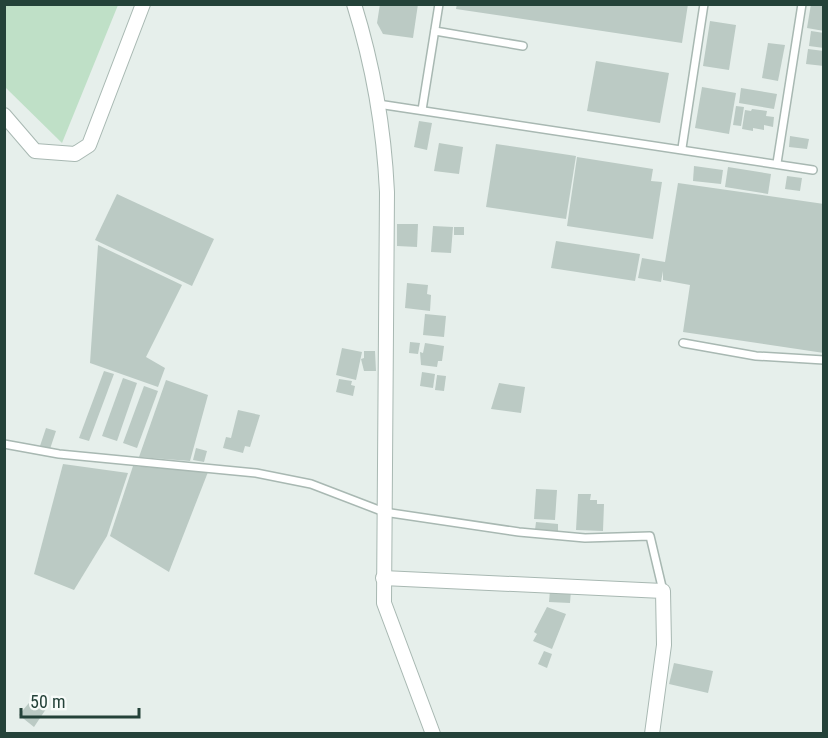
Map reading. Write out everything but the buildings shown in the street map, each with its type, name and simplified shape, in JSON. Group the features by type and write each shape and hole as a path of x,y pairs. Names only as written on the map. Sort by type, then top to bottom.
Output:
{"street":[{"path":"4,115 35,151 75,154 89,146 143,4"},
{"path":"354,4 364,36 385,149 387,192 384,578 388,618 433,734"},
{"path":"384,578 663,591 664,645 652,734"}],"lane":[{"path":"422,110 439,4"},
{"path":"682,148 704,4"},
{"path":"777,163 802,4"},
{"path":"435,31 523,46"},
{"path":"378,104 682,148 813,170"},
{"path":"683,343 756,356 824,360"},
{"path":"4,444 59,454 256,473 311,484 384,512 530,533 585,538 650,536 663,591"}],"green space":[{"path":"5,4 118,5 62,143 5,87"}]}
